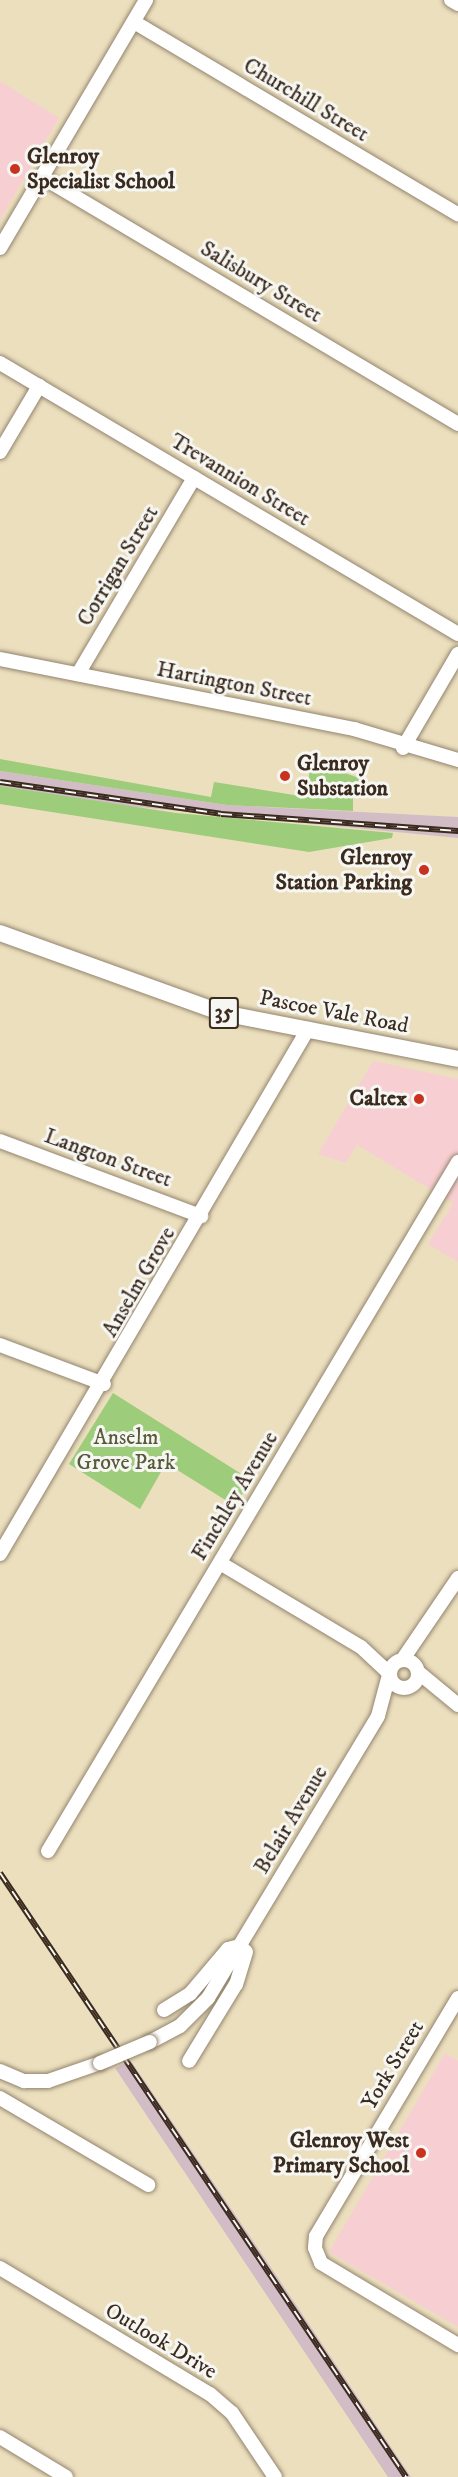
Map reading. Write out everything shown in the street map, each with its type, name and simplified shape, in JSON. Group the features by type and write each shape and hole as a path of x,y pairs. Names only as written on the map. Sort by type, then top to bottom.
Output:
{"main road":[{"name":"Pascoe Vale Road","path":"0,933 222,1013 458,1059"}],"street":[{"path":"0,248 146,0"},
{"path":"451,0 458,4"},
{"name":"Churchill Street","path":"134,22 458,214"},
{"name":"Salisbury Street","path":"42,177 458,424"},
{"name":"Trevannion Street","path":"0,363 458,634"},
{"path":"0,452 39,386"},
{"name":"Corrigan Street","path":"78,674 194,478"},
{"path":"403,748 458,654"},
{"name":"Hartington Street","path":"0,659 354,729 403,748 458,760"},
{"name":"Anselm Grove","path":"1,1550 104,1384 309,1029"},
{"name":"Langton Street","path":"0,1141 201,1216"},
{"name":"Finchley Avenue","path":"48,1851 458,1162"},
{"path":"0,1345 104,1384"},
{"path":"220,1563 360,1647 407,1688 452,1701"},
{"path":"378,1716 389,1674 431,1623 458,1578"},
{"path":"378,1716 407,1688 418,1670 431,1623"},
{"path":"360,1647 403,1659 452,1701"},
{"name":"Belair Avenue","path":"0,2071 24,2081 48,2081 150,2042 200,2008 240,1946 378,1716"},
{"path":"189,2061 245,1966 247,1955 240,1946"},
{"name":"Belair Avenue","path":"164,2010 190,1994 224,1952 240,1946"},
{"name":"York Street","path":"458,1998 316,2236 315,2248 321,2263 458,2345"},
{"path":"0,2098 148,2185"},
{"name":"Outlook Drive","path":"0,2268 210,2394 232,2413 275,2477"},
{"path":"0,2438 66,2477"}],"shaded area":[{"name":"Glenroy Specialist School","path":"0,81 59,118 0,220"},
{"path":"0,771 227,805 458,817 458,838 108,804 0,786"},
{"path":"373,1061 458,1079 458,1262 428,1244 453,1203 357,1145 346,1163 318,1154"},
{"name":"Glenroy West Primary School","path":"445,2053 458,2061 458,2327 329,2252"},
{"path":"131,2061 411,2477 388,2477 115,2068"}],"green space":[{"path":"0,759 211,797 214,782 306,797 311,761 362,779 361,787 353,797 353,811 227,805 0,771"},
{"path":"0,786 176,813 393,833 392,838 309,852 0,804"},
{"name":"Anselm Grove Park","path":"113,1393 251,1480 235,1506 166,1463 140,1509 69,1464"}],"railway":[{"path":"0,782 221,814 458,831"},
{"path":"0,1873 406,2477"}],"place":[{"name":"Glenroy Specialist School","path":"15,169"},
{"name":"Glenroy Substation","path":"285,776"},
{"name":"Glenroy Station Parking","path":"424,870"},
{"name":"Caltex","path":"419,1099"},
{"name":"Glenroy West Primary School","path":"421,2153"}]}
